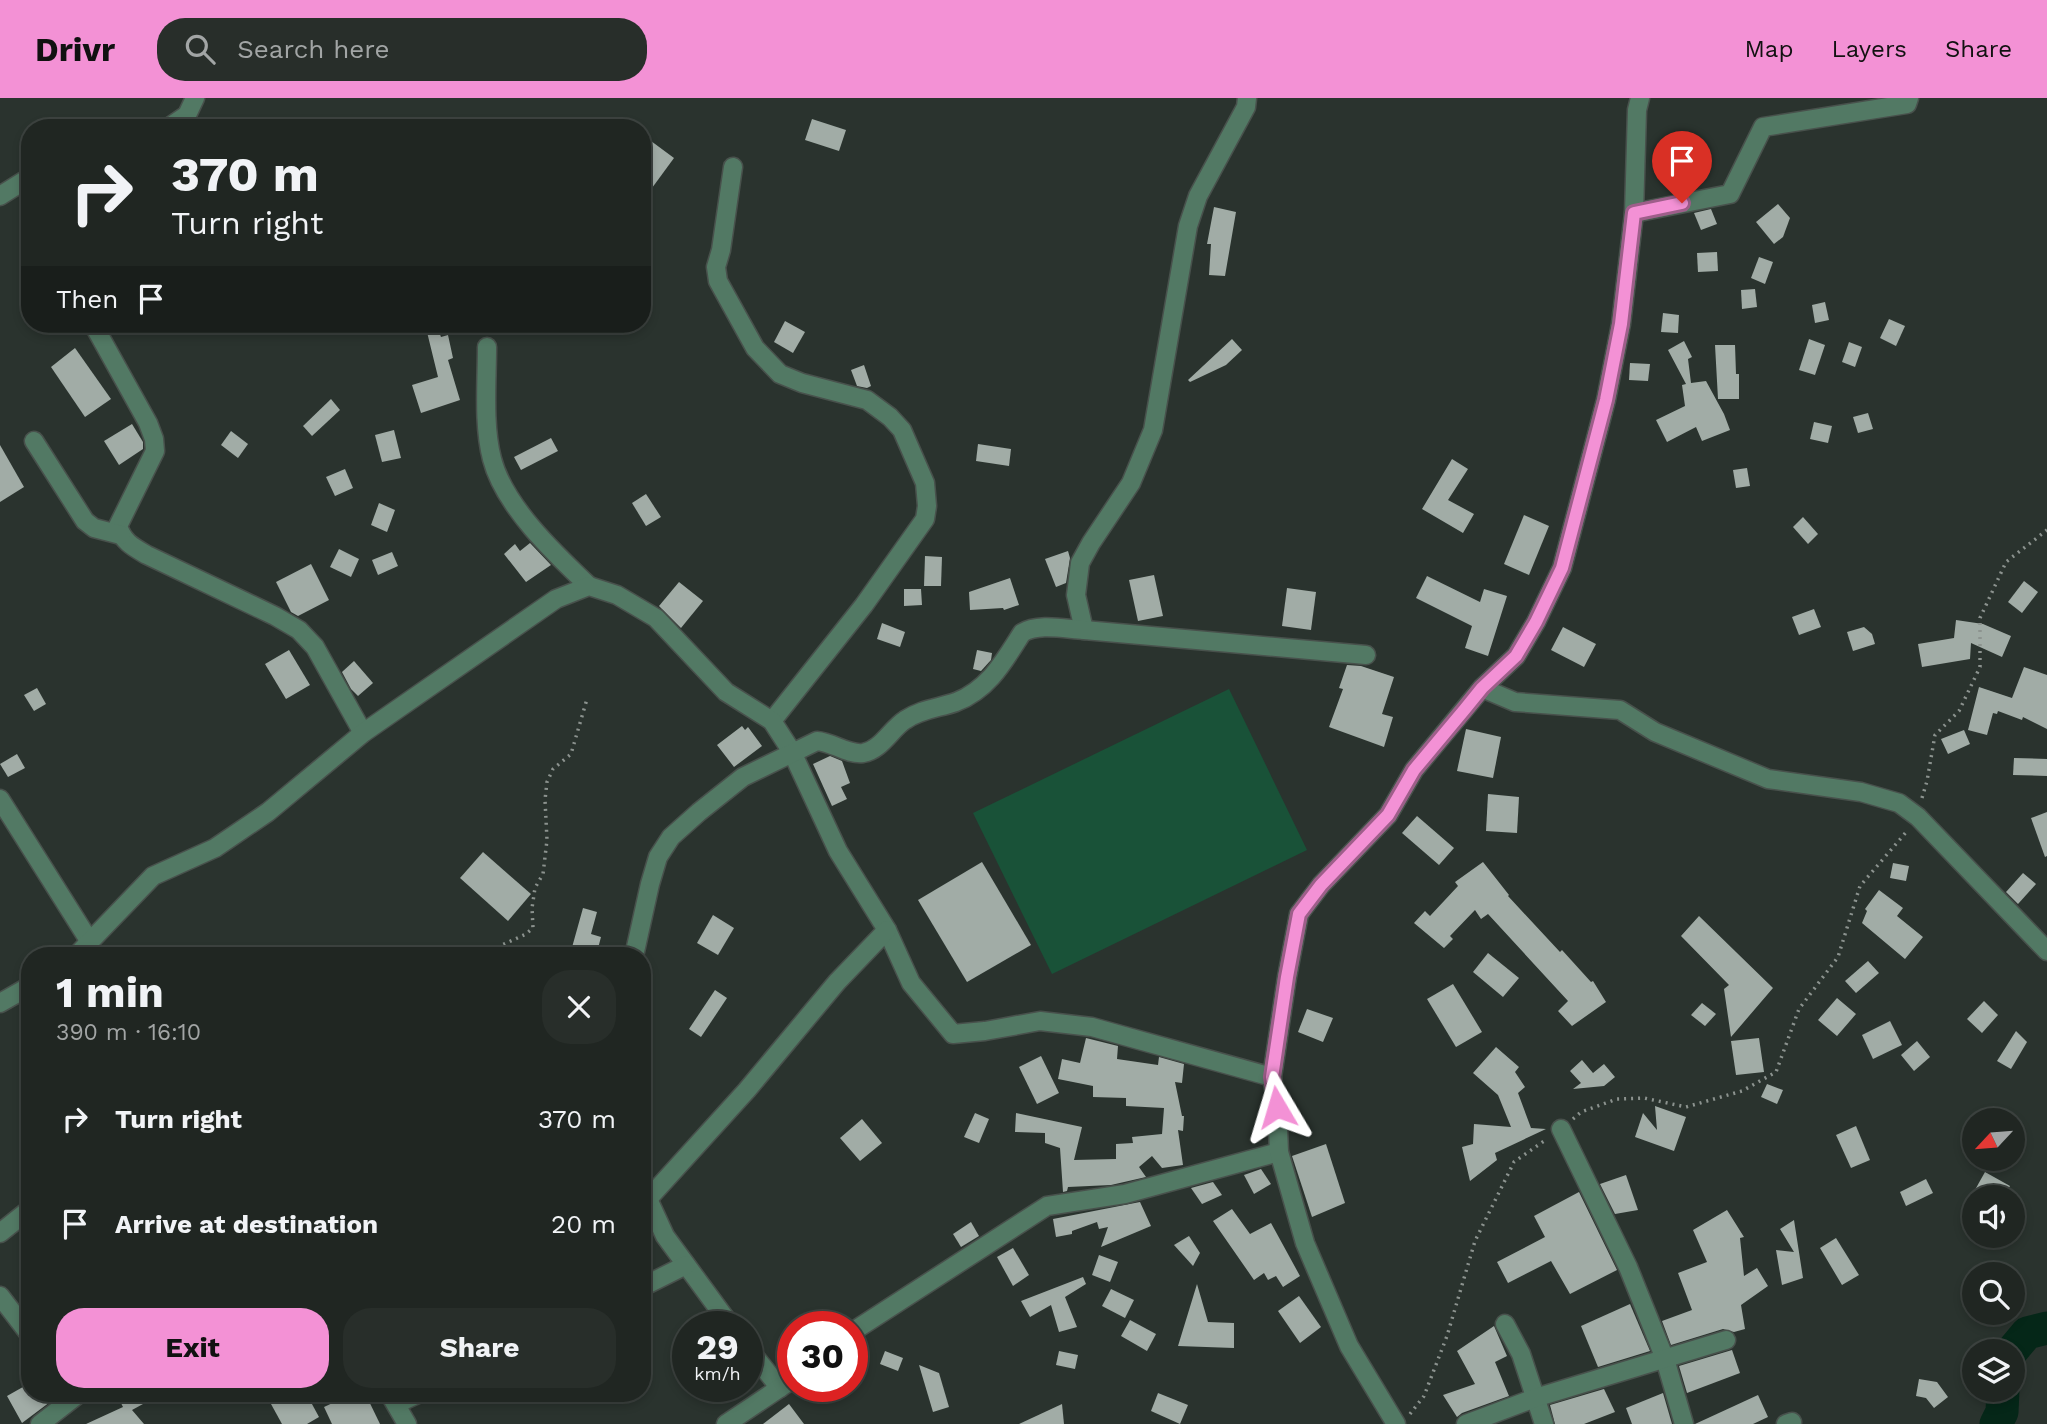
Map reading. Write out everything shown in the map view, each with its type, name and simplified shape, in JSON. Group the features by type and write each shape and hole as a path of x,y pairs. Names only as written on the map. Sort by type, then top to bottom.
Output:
{"street":[{"path":"181,119 187,115 195,98"},
{"path":"1084,630 1076,595 1080,563 1131,483 1153,430 1188,226 1198,196 1246,107 1247,98"},
{"path":"1403,1419 1349,1346 1305,1243 1279,1152 1277,1107 1272,1077 1287,977 1299,914 1321,885 1388,815 1414,770 1482,688 1516,656 1562,568 1606,400 1621,324 1634,213 1637,110 1640,98"},
{"path":"1634,213 1730,194 1763,127 1908,104 1909,98"},
{"path":"733,167 722,250 716,267 718,281 755,348 780,374 802,383 867,400 890,417 902,430 925,483 927,506 925,519 864,605 772,721"},
{"path":"0,196 21,183"},
{"path":"98,333 155,439 155,451 118,526 121,535 129,545 147,555 299,630 315,648 363,733"},
{"path":"487,347 488,440 500,481 512,500 551,551 589,586 617,595 656,618 726,692 772,721 792,752 838,851 887,930 911,983 953,1034 1040,1021 1091,1027 1272,1077"},
{"path":"34,441 85,521 94,528 121,535"},
{"path":"85,947 153,876 215,848 268,812 363,733 556,599 589,586"},
{"path":"636,947 657,858 671,837 743,776 817,741 865,753 879,745 898,724 912,715 957,701 983,686 993,676 1022,633 1028,629 1084,630 1366,654"},
{"path":"1482,688 1516,702 1619,710 1655,732 1768,779 1861,792 1899,803 1918,817 2047,951"},
{"path":"0,799 90,942"},
{"path":"651,1194 747,1090 836,982 887,930"},
{"path":"0,1003 21,991"},
{"path":"1561,1129 1628,1267 1665,1359 1684,1424"},
{"path":"868,1322 1047,1206 1125,1194 1279,1152"},
{"path":"651,1211 665,1236 720,1311"},
{"path":"0,1233 21,1216"},
{"path":"651,1282 686,1265"},
{"path":"0,1296 21,1323"},
{"path":"1505,1324 1521,1354 1544,1424"},
{"path":"1466,1424 1535,1398 1726,1340"},
{"path":"763,1361 777,1374"},
{"path":"726,1424 777,1390"},
{"path":"40,1424 67,1402"},
{"path":"395,1402 407,1424"}],"path":[{"path":"1403,1419 1424,1396 1447,1336 1475,1241 1514,1162 1581,1112 1617,1099 1644,1098 1686,1107 1742,1091 1776,1072 1799,1009 1838,957 1860,887 1918,817 1934,735 1959,711 1980,667 1980,618 2006,562 2047,530"},
{"path":"501,947 533,928 534,888 543,874 547,841 547,782 553,769 571,754 587,699"}],"green space":[{"path":"1229,689 1307,850 1052,974 973,813"}],"building":[{"path":"812,119 846,130 839,151 805,140"},
{"path":"651,141 674,158 651,187"},
{"path":"1778,204 1790,218 1783,237 1774,244 1756,222"},
{"path":"1214,207 1236,212 1225,276 1209,275 1211,244 1207,244"},
{"path":"1711,209 1717,224 1701,230 1694,213"},
{"path":"1717,252 1718,271 1698,272 1697,253"},
{"path":"1759,257 1773,262 1765,284 1751,278"},
{"path":"1755,289 1757,307 1742,309 1741,290"},
{"path":"1825,302 1829,320 1815,323 1812,305"},
{"path":"1663,313 1679,315 1678,333 1661,332"},
{"path":"1889,319 1905,326 1896,346 1880,338"},
{"path":"785,321 805,332 793,353 774,342"},
{"path":"427,333 440,333 441,337 448,335 453,358 448,360 460,400 421,413 412,385 438,377"},
{"path":"1232,339 1242,350 1226,365 1190,382 1188,380"},
{"path":"1809,339 1825,345 1815,375 1799,370"},
{"path":"1684,341 1692,357 1688,359 1691,383 1706,381 1730,430 1702,441 1696,427 1667,442 1656,420 1685,406 1682,385 1686,384 1668,350"},
{"path":"1849,342 1862,347 1855,367 1842,362"},
{"path":"1715,345 1735,345 1739,399 1718,399"},
{"path":"75,348 111,399 85,417 51,367"},
{"path":"1630,363 1650,364 1648,381 1629,380"},
{"path":"864,365 871,386 867,388 857,386 851,370"},
{"path":"331,399 340,410 312,436 303,426"},
{"path":"1868,413 1873,429 1858,433 1853,417"},
{"path":"1814,422 1832,426 1828,443 1810,439"},
{"path":"132,424 143,442 143,449 119,465 104,441"},
{"path":"394,430 401,458 382,462 375,435"},
{"path":"231,431 248,444 238,458 221,445"},
{"path":"551,438 558,451 521,470 514,457"},
{"path":"978,444 1011,449 1009,466 976,461"},
{"path":"0,445 24,487 0,502"},
{"path":"1452,459 1468,469 1448,500 1474,514 1463,533 1422,509"},
{"path":"1747,468 1750,486 1736,488 1733,470"},
{"path":"345,469 353,488 335,496 326,477"},
{"path":"646,494 661,517 646,526 632,503"},
{"path":"379,503 395,510 387,532 371,525"},
{"path":"1524,515 1549,526 1529,575 1504,564"},
{"path":"1803,517 1818,534 1808,544 1793,527"},
{"path":"530,543 551,565 526,582 504,554 515,544 520,551"},
{"path":"339,549 359,559 351,577 330,567"},
{"path":"1068,551 1070,558 1066,583 1056,587 1045,559"},
{"path":"392,552 398,566 378,575 372,560"},
{"path":"925,556 942,557 941,586 924,586"},
{"path":"311,564 329,600 298,616 291,612 276,582"},
{"path":"1154,575 1163,616 1138,621 1129,580"},
{"path":"1427,576 1480,602 1484,589 1507,596 1488,656 1465,648 1472,626 1416,598"},
{"path":"1010,578 1019,605 1004,610 970,610 969,592"},
{"path":"2024,581 2038,592 2022,613 2008,602"},
{"path":"679,582 703,601 681,628 659,606"},
{"path":"1287,588 1316,592 1311,630 1282,626"},
{"path":"904,589 921,589 922,605 904,606"},
{"path":"1814,609 1821,627 1799,635 1792,617"},
{"path":"1956,620 1983,624 2011,636 2002,657 1971,643 1970,659 1922,667 1918,644 1954,638"},
{"path":"882,623 905,632 900,647 877,639"},
{"path":"1563,627 1596,644 1584,667 1551,650"},
{"path":"1864,627 1872,634 1875,644 1853,651 1847,632"},
{"path":"289,650 310,685 286,699 265,664"},
{"path":"977,650 992,653 991,660 981,671 973,669"},
{"path":"354,661 373,683 358,696 342,672"},
{"path":"1347,665 1361,666 1394,677 1382,714 1393,717 1384,747 1329,727 1343,689 1339,688"},
{"path":"2024,667 2047,675 2047,729 2023,717 2022,720 1998,711 1997,714 1993,713 1987,735 1968,730 1979,687 2012,698"},
{"path":"37,688 46,704 34,711 24,695"},
{"path":"742,726 745,730 748,727 762,746 734,767 717,745"},
{"path":"1466,729 1501,737 1493,778 1457,771"},
{"path":"1964,730 1970,744 1948,754 1941,739"},
{"path":"17,754 25,768 8,777 0,764"},
{"path":"830,756 842,761 850,783 841,787 847,799 832,806 813,764"},
{"path":"2014,758 2047,759 2047,776 2013,775"},
{"path":"1488,794 1519,797 1517,833 1486,831"},
{"path":"2047,812 2047,856 2045,857 2031,818"},
{"path":"1417,816 1454,848 1439,865 1402,833"},
{"path":"483,852 531,894 508,921 460,878"},
{"path":"982,862 1031,945 967,982 918,900"},
{"path":"1483,862 1508,896 1560,952 1562,950 1591,982 1593,981 1606,1002 1572,1026 1558,1011 1568,1001 1488,914 1481,919 1475,910 1450,936 1453,939 1444,948 1414,923 1425,911 1430,916 1458,886 1455,882"},
{"path":"1893,863 1909,866 1906,881 1890,878"},
{"path":"2023,873 2036,884 2018,904 2006,892"},
{"path":"1879,890 1903,908 1897,916 1923,937 1905,959 1862,923 1867,911 1865,909"},
{"path":"583,908 597,912 591,934 601,937 598,947 572,947"},
{"path":"713,915 734,928 718,955 697,943"},
{"path":"1699,916 1773,988 1731,1037 1724,989 1729,985 1681,936"},
{"path":"1488,953 1519,978 1503,997 1473,972"},
{"path":"1868,961 1879,973 1856,993 1845,981"},
{"path":"1453,984 1482,1032 1456,1047 1427,999"},
{"path":"715,990 727,998 701,1037 689,1029"},
{"path":"1837,998 1856,1014 1837,1036 1818,1020"},
{"path":"1984,1001 1998,1015 1982,1033 1967,1019"},
{"path":"1702,1003 1716,1014 1705,1026 1691,1015"},
{"path":"1307,1009 1333,1018 1323,1042 1298,1032"},
{"path":"1890,1021 1902,1045 1873,1059 1862,1035"},
{"path":"2016,1031 2027,1042 2011,1069 1997,1061"},
{"path":"1086,1038 1118,1046 1117,1059 1158,1065 1159,1057 1184,1064 1182,1083 1175,1082 1184,1116 1183,1131 1178,1130 1183,1165 1162,1168 1152,1156 1139,1167 1146,1177 1111,1185 1068,1187 1067,1191 1063,1192 1060,1148 1045,1143 1045,1133 1015,1132 1016,1113 1082,1127 1074,1160 1116,1159 1116,1144 1133,1143 1132,1137 1162,1134 1164,1108 1126,1106 1126,1098 1093,1097 1093,1086 1058,1079 1062,1059 1080,1063"},
{"path":"1759,1038 1764,1072 1736,1075 1731,1041"},
{"path":"1917,1041 1930,1057 1914,1071 1901,1055"},
{"path":"1496,1047 1519,1067 1515,1072 1525,1087 1518,1093 1531,1128 1546,1129 1495,1153 1497,1160 1470,1181 1462,1147 1473,1144 1474,1124 1511,1127 1498,1095 1473,1073"},
{"path":"1041,1056 1059,1093 1037,1104 1019,1067"},
{"path":"1582,1060 1593,1073 1604,1064 1615,1077 1604,1086 1573,1089 1581,1083 1570,1071"},
{"path":"1767,1084 1783,1090 1777,1104 1761,1097"},
{"path":"1655,1106 1686,1117 1674,1151 1635,1137 1643,1113 1657,1130"},
{"path":"975,1113 989,1119 979,1143 964,1137"},
{"path":"862,1119 882,1143 860,1161 840,1138"},
{"path":"1856,1126 1870,1160 1851,1168 1836,1135"},
{"path":"1326,1144 1345,1203 1312,1217 1292,1156"},
{"path":"1261,1169 1271,1184 1254,1194 1244,1175"},
{"path":"1985,1172 2008,1185 1978,1185"},
{"path":"1626,1175 1638,1210 1615,1214 1600,1184"},
{"path":"1926,1179 1933,1193 1906,1206 1900,1192"},
{"path":"1213,1182 1222,1195 1202,1204 1191,1188"},
{"path":"1579,1192 1617,1270 1570,1294 1551,1261 1508,1283 1497,1262 1545,1237 1534,1216"},
{"path":"1140,1202 1151,1226 1101,1247 1108,1227 1099,1229 1097,1222 1072,1231 1072,1234 1056,1237 1053,1219"},
{"path":"1232,1209 1250,1234 1271,1223 1300,1276 1283,1287 1276,1276 1268,1280 1264,1273 1254,1280 1213,1221"},
{"path":"1727,1210 1744,1237 1740,1238 1744,1276 1757,1268 1768,1286 1741,1305 1745,1329 1734,1332 1723,1329 1671,1345 1662,1321 1692,1310 1678,1273 1707,1262 1693,1230"},
{"path":"1794,1220 1803,1278 1782,1285 1776,1250 1794,1252 1780,1229"},
{"path":"971,1222 979,1236 961,1247 953,1234"},
{"path":"1189,1236 1200,1253 1193,1266 1174,1245"},
{"path":"1836,1238 1859,1275 1842,1285 1820,1248"},
{"path":"1013,1248 1029,1275 1013,1286 997,1257"},
{"path":"1099,1255 1118,1262 1110,1282 1092,1275"},
{"path":"1083,1277 1086,1284 1065,1297 1077,1327 1059,1332 1051,1305 1030,1317 1021,1301"},
{"path":"1197,1284 1208,1322 1234,1323 1234,1348 1178,1346"},
{"path":"1111,1289 1134,1300 1125,1318 1102,1306"},
{"path":"1299,1296 1321,1327 1300,1343 1278,1311"},
{"path":"1630,1304 1650,1351 1598,1367 1581,1326"},
{"path":"1130,1320 1156,1334 1147,1351 1121,1336"},
{"path":"1494,1326 1507,1356 1495,1362 1509,1396 1457,1417 1443,1395 1475,1384 1457,1351"},
{"path":"1732,1350 1740,1373 1687,1393 1679,1366"},
{"path":"885,1351 903,1358 898,1371 880,1364"},
{"path":"1059,1351 1078,1355 1075,1369 1056,1365"},
{"path":"919,1365 939,1373 949,1407 933,1412"},
{"path":"1919,1379 1937,1382 1948,1397 1934,1408 1926,1398 1916,1396"},
{"path":"21,1388 21,1402 50,1402 22,1423 7,1396"},
{"path":"1604,1389 1615,1412 1584,1424 1555,1424 1550,1405"},
{"path":"1158,1393 1188,1405 1180,1424 1151,1411"},
{"path":"1663,1393 1672,1424 1632,1424 1626,1408"},
{"path":"1758,1395 1768,1417 1753,1424 1695,1424"},
{"path":"120,1402 142,1402 143,1404 132,1410 144,1424 86,1424 123,1407"},
{"path":"311,1402 319,1417 307,1424 282,1424 271,1404"},
{"path":"335,1402 369,1402 380,1424 332,1424 324,1407"},
{"path":"789,1404 804,1424 763,1424"},
{"path":"1062,1404 1064,1424 1019,1424"}],"waterway":[{"path":"2022,1339 2027,1333 2047,1328"},
{"path":"1996,1424 2002,1412 2002,1402"}],"route":[{"path":"1277,1107 1272,1077 1299,914 1321,885 1388,815 1414,770 1482,688 1516,656 1536,622 1562,568 1606,400 1621,324 1634,213 1682,203"}]}
